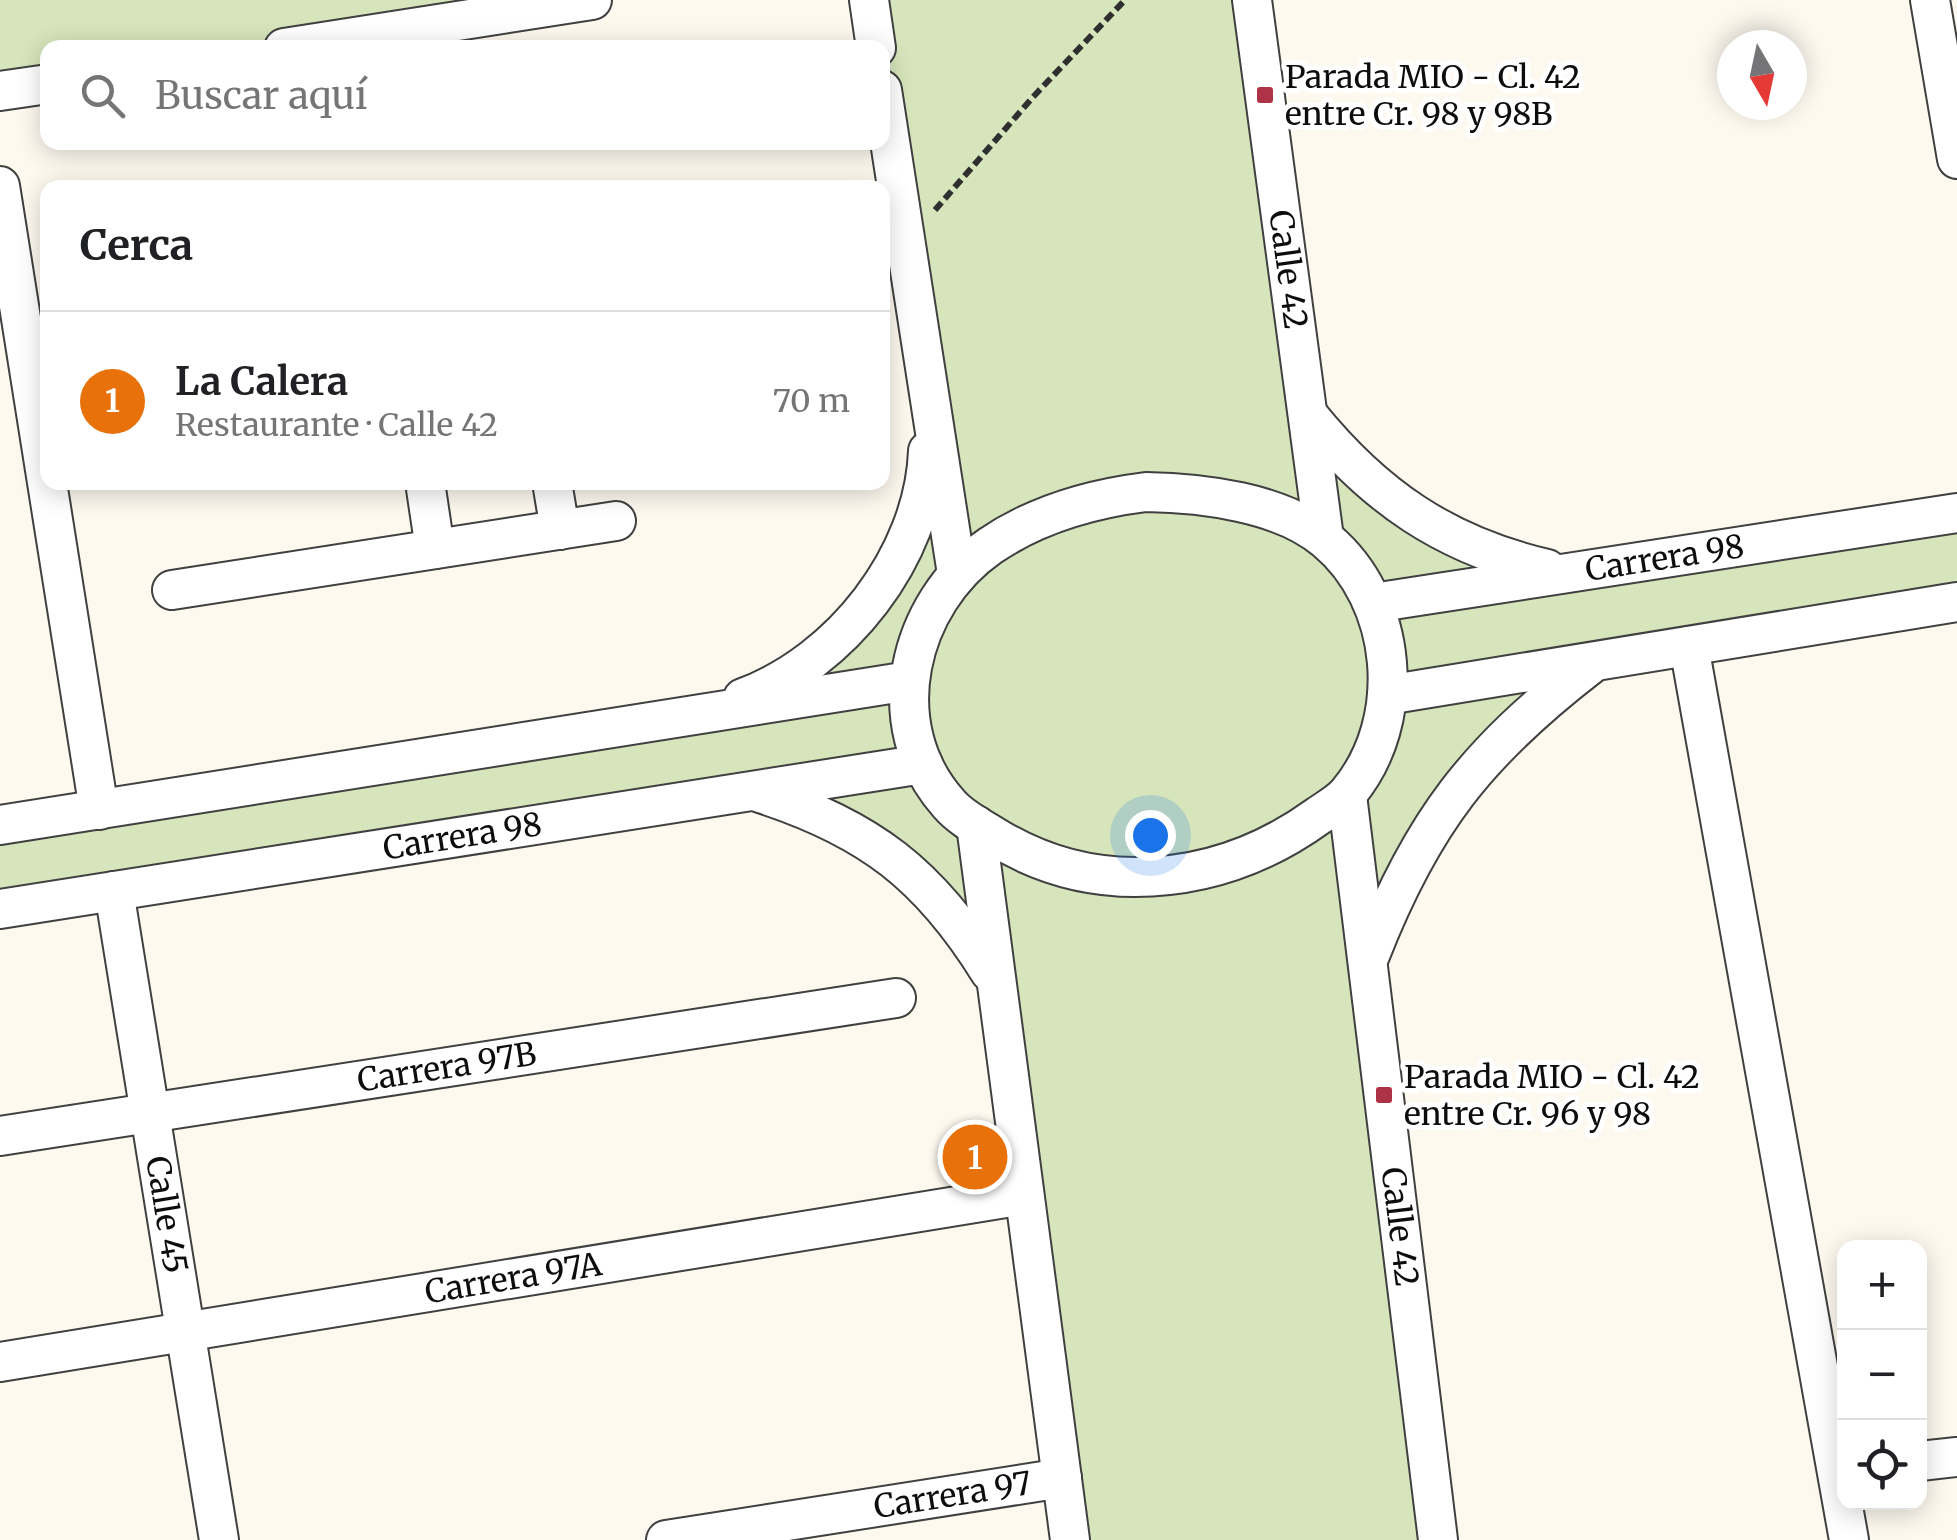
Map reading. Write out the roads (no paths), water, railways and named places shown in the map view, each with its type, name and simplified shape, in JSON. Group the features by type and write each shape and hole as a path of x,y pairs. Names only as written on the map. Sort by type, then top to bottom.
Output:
{"street":[{"path":"335,40 592,0"},
{"path":"868,0 875,40"},
{"name":"Calle 42","path":"1252,0 1324,538"},
{"path":"1930,0 1957,160"},
{"path":"0,91 40,85"},
{"path":"890,142 957,574"},
{"path":"0,186 40,459"},
{"path":"696,715 763,690 823,652 872,600 908,538 927,470 930,399"},
{"path":"1308,415 1366,478 1420,520 1498,555 1564,573"},
{"path":"45,490 99,810"},
{"path":"426,490 435,549"},
{"path":"553,490 560,530"},
{"path":"1146,492 1188,493 1230,499 1278,514 1324,538 1357,575 1373,603 1389,665 1387,694 1380,732 1347,795 1297,831 1246,857 1191,873 1133,878 1076,871 1022,854 976,825 951,807 923,764 909,709 916,641 933,605 957,574 989,547 1026,525 1104,498 1146,492"},
{"name":"Carrera 98","path":"1373,603 1957,513"},
{"path":"172,590 616,521"},
{"path":"1387,694 1957,602"},
{"path":"1689,646 1837,1445"},
{"path":"1368,962 1396,891 1433,824 1479,762 1534,708 1595,661"},
{"path":"0,826 909,681"},
{"name":"Carrera 98","path":"0,909 923,764"},
{"path":"751,790 813,810 882,850 920,880 962,928 996,983"},
{"name":"Calle 42","path":"1347,795 1438,1540"},
{"path":"976,825 1070,1540"},
{"name":"Calle 45","path":"114,891 218,1540"},
{"name":"Carrera 97B","path":"0,1136 896,998"},
{"name":"Carrera 97A","path":"0,1362 1024,1195"},
{"path":"1927,1460 1957,1457"},
{"name":"Carrera 97","path":"666,1540 1062,1478"},
{"path":"1845,1510 1848,1540"}],"place":[{"name":"Parada MIO - Cl. 42 entre Cr. 98 y 98B","path":"1265,95"},
{"name":"Parada MIO - Cl. 42 entre Cr. 96 y 98","path":"1384,1095"},
{"name":"La Calera","path":"975,1157"}]}
